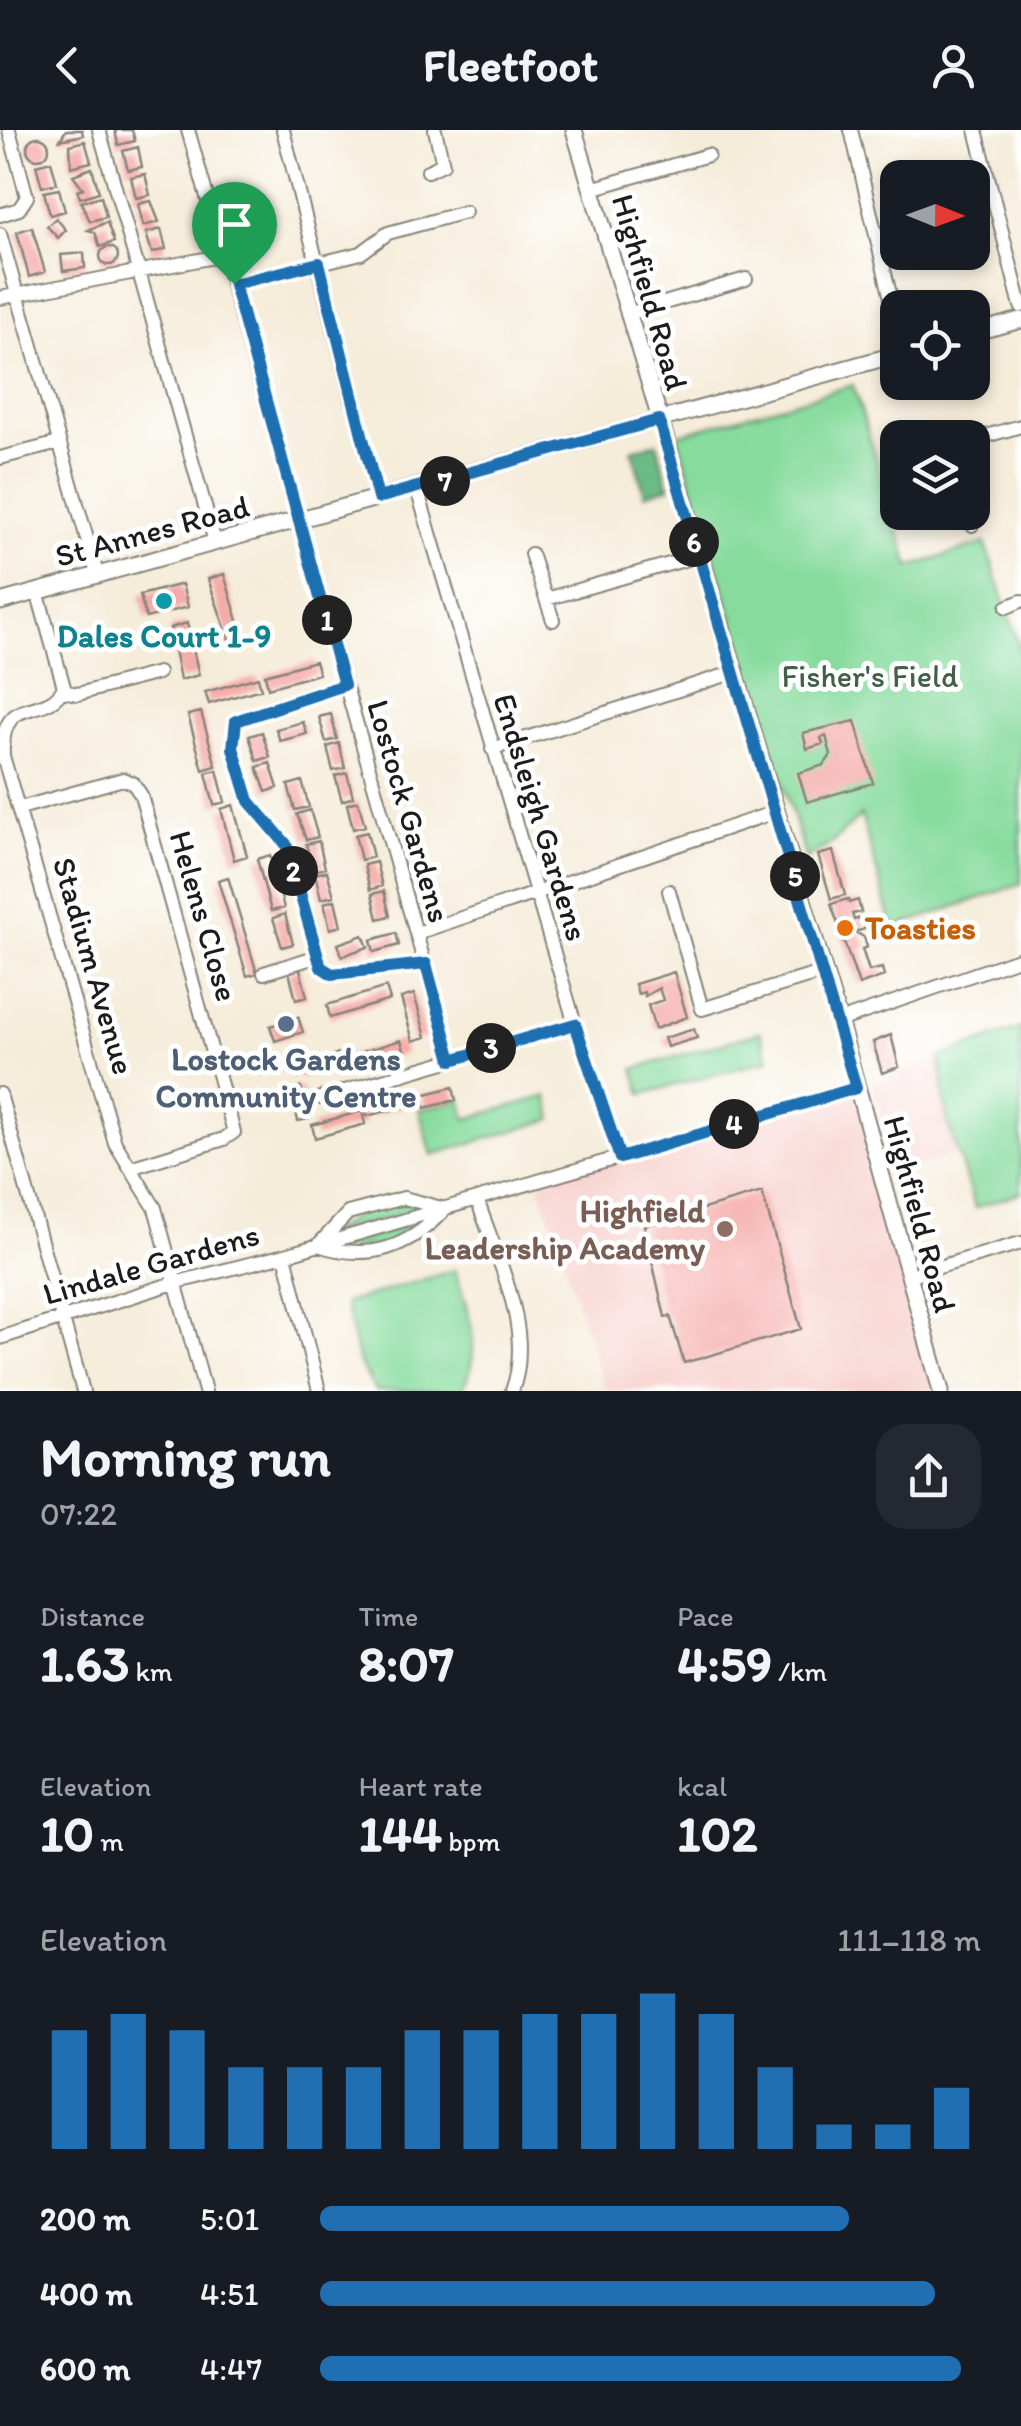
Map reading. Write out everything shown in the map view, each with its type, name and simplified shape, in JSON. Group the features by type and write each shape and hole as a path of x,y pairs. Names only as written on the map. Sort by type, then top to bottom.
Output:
{"street":[{"path":"0,215 19,209 27,197 9,130"},
{"path":"99,130 215,542"},
{"name":"Lostock Gardens","path":"188,130 452,1060"},
{"path":"282,130 378,498"},
{"path":"428,170 443,164 434,130"},
{"name":"Highfield Road","path":"574,130 732,673 839,1022 941,1391"},
{"path":"851,130 889,290"},
{"path":"976,130 1021,306"},
{"path":"592,189 708,154"},
{"path":"234,284 361,253 388,233 464,212"},
{"path":"0,234 96,574"},
{"path":"0,298 225,255"},
{"path":"627,314 746,279"},
{"path":"990,329 1021,320"},
{"name":"St Annes Road","path":"0,602 880,359"},
{"path":"990,435 1021,426"},
{"path":"0,458 59,443"},
{"name":"Endsleigh Gardens","path":"417,489 575,1024 620,1158"},
{"path":"531,554 553,620"},
{"path":"546,599 698,556"},
{"path":"38,591 62,691"},
{"path":"1007,607 1021,601"},
{"name":"Stadium Avenue","path":"158,673 78,694 62,691 54,699 16,712 2,728 3,756 115,1143 155,1208 205,1391"},
{"path":"492,749 732,673"},
{"path":"344,685 236,721 232,736 249,801 286,844 315,957 332,974 426,964"},
{"name":"Helens Close","path":"20,808 124,778 133,782 141,795 234,1132 130,1168"},
{"path":"417,933 776,812"},
{"path":"670,891 702,1008 824,972"},
{"path":"264,973 315,957"},
{"path":"839,1022 1021,958"},
{"path":"321,1098 575,1024"},
{"name":"Lindale Gardens","path":"0,1338 174,1283 284,1256 856,1088"},
{"path":"0,1094 83,1391"},
{"name":"Lindale Gardens","path":"318,1245 339,1219 374,1202 404,1198 445,1209"},
{"path":"478,1199 518,1329 521,1353 512,1391"},
{"name":"Lindale Gardens","path":"318,1245 344,1254 382,1251 417,1236 445,1209"},
{"path":"908,1276 1021,1243"},
{"path":"284,1256 320,1391"}],"shaded area":[{"path":"1021,1028 1021,1192 975,1208 961,1153 900,1171 872,1082"},
{"name":"Highfield Leadership Academy","path":"857,1088 941,1391 605,1391 539,1182"}],"green space":[{"name":"Fisher's Field","path":"853,385 880,471 880,530 898,530 910,567 985,543 1021,651 1021,884 893,928 861,815 832,843 806,859 677,435"},
{"path":"657,443 669,487 645,495 632,450"},
{"path":"1021,1028 1021,1192 975,1208 947,1119 940,1057"},
{"path":"760,1032 769,1060 642,1094 634,1069"},
{"path":"547,1096 553,1119 432,1155 419,1110 461,1099 466,1119"},
{"path":"375,1202 434,1205 326,1236"},
{"path":"438,1217 394,1247 329,1249"},
{"path":"455,1270 473,1346 461,1391 376,1391 359,1363 345,1303"}],"building":[{"path":"66,130 82,130 83,135 60,140"},
{"path":"115,130 132,130 135,141 118,145"},
{"path":"38,137 46,140 46,156 38,159 30,156 27,148 30,140"},
{"path":"85,141 91,162 71,167 70,145"},
{"path":"138,147 142,167 128,170 123,151"},
{"path":"51,161 57,183 42,187 36,165"},
{"path":"92,168 99,192 80,198 77,190 83,188 73,175"},
{"path":"145,174 150,195 136,198 131,177"},
{"path":"59,189 65,211 50,215 44,192"},
{"path":"101,196 106,217 90,221 81,202"},
{"path":"151,201 159,222 143,226 138,204"},
{"path":"56,218 66,230 58,238 47,226"},
{"path":"107,222 114,242 100,247 95,232 88,230"},
{"path":"32,227 45,272 29,277 17,232"},
{"path":"161,229 166,249 152,253 146,233"},
{"path":"109,247 118,256 109,265 100,256"},
{"path":"84,253 85,268 63,271 61,255"},
{"path":"224,574 245,644 232,648 208,579"},
{"name":"Dales Court 1-9","path":"182,584 188,607 146,618 140,595"},
{"path":"187,623 199,675 180,680 170,628"},
{"path":"315,661 319,674 268,688 265,675"},
{"path":"258,677 261,689 209,704 205,692"},
{"path":"201,712 216,766 203,770 188,715"},
{"path":"331,714 337,739 326,742 319,717"},
{"path":"855,721 873,783 807,802 798,773 824,765 831,755 826,736 821,738 823,744 807,749 803,733"},
{"path":"303,722 307,734 280,741 276,729"},
{"path":"262,732 270,757 257,761 249,736"},
{"path":"339,743 345,768 333,771 327,747"},
{"path":"270,763 278,788 266,792 257,767"},
{"path":"217,770 225,802 214,805 206,773"},
{"path":"347,773 353,797 342,801 335,776"},
{"path":"302,781 309,807 295,810 288,785"},
{"path":"358,801 365,826 353,829 347,804"},
{"path":"233,805 247,856 234,860 221,809"},
{"path":"310,810 318,837 306,840 297,814"},
{"path":"367,832 373,857 361,860 355,835"},
{"path":"319,841 325,868 313,871 306,844"},
{"path":"833,851 845,895 831,899 818,855"},
{"path":"270,855 284,908 271,911 257,859"},
{"path":"376,862 382,886 370,890 364,865"},
{"path":"327,871 334,896 321,899 315,874"},
{"path":"228,877 257,973 247,976 218,880"},
{"path":"384,891 390,916 378,919 372,894"},
{"path":"848,899 849,903 858,900 861,912 852,914 854,920 864,917 864,929 855,932 864,937 867,947 862,949 869,971 882,968 884,976 859,985 831,904"},
{"path":"335,900 341,926 330,929 324,903"},
{"path":"285,914 293,944 282,947 273,918"},
{"path":"396,933 399,945 374,952 371,940"},
{"path":"363,935 368,947 342,956 338,944"},
{"path":"300,969 307,997 296,1000 289,972"},
{"path":"674,972 687,1017 655,1029 648,1005 663,1000 659,988 645,996 644,992 638,994 635,984"},
{"path":"386,987 390,1000 330,1018 327,1005"},
{"path":"414,994 426,1037 413,1041 401,998"},
{"path":"298,1017 303,1032 275,1041 270,1026"},
{"path":"694,1029 697,1038 667,1047 664,1038"},
{"path":"891,1035 899,1067 882,1073 873,1042"},
{"path":"401,1040 405,1054 355,1068 351,1055"},
{"path":"346,1051 349,1063 299,1078 295,1066"},
{"path":"301,1087 308,1119 298,1121 291,1090"},
{"path":"453,1087 456,1100 425,1108 422,1095"},
{"path":"415,1092 418,1103 367,1116 364,1104"},
{"path":"362,1111 365,1124 315,1138 312,1125"},
{"name":"Highfield Leadership Academy","path":"762,1192 801,1329 684,1363 670,1316 665,1317 644,1226"}],"place":[{"name":"Dales Court 1-9","path":"164,601"},
{"name":"Toasties","path":"845,928"},
{"name":"Lostock Gardens Community Centre","path":"286,1024"},
{"name":"Highfield Leadership Academy","path":"725,1229"}],"route":[{"path":"319,263 378,498 659,420 856,1088 620,1158 575,1024 452,1060 426,964 359,974 332,974 321,967 315,957 286,844 249,801 233,748 236,721 344,685 234,284 319,263"}]}
